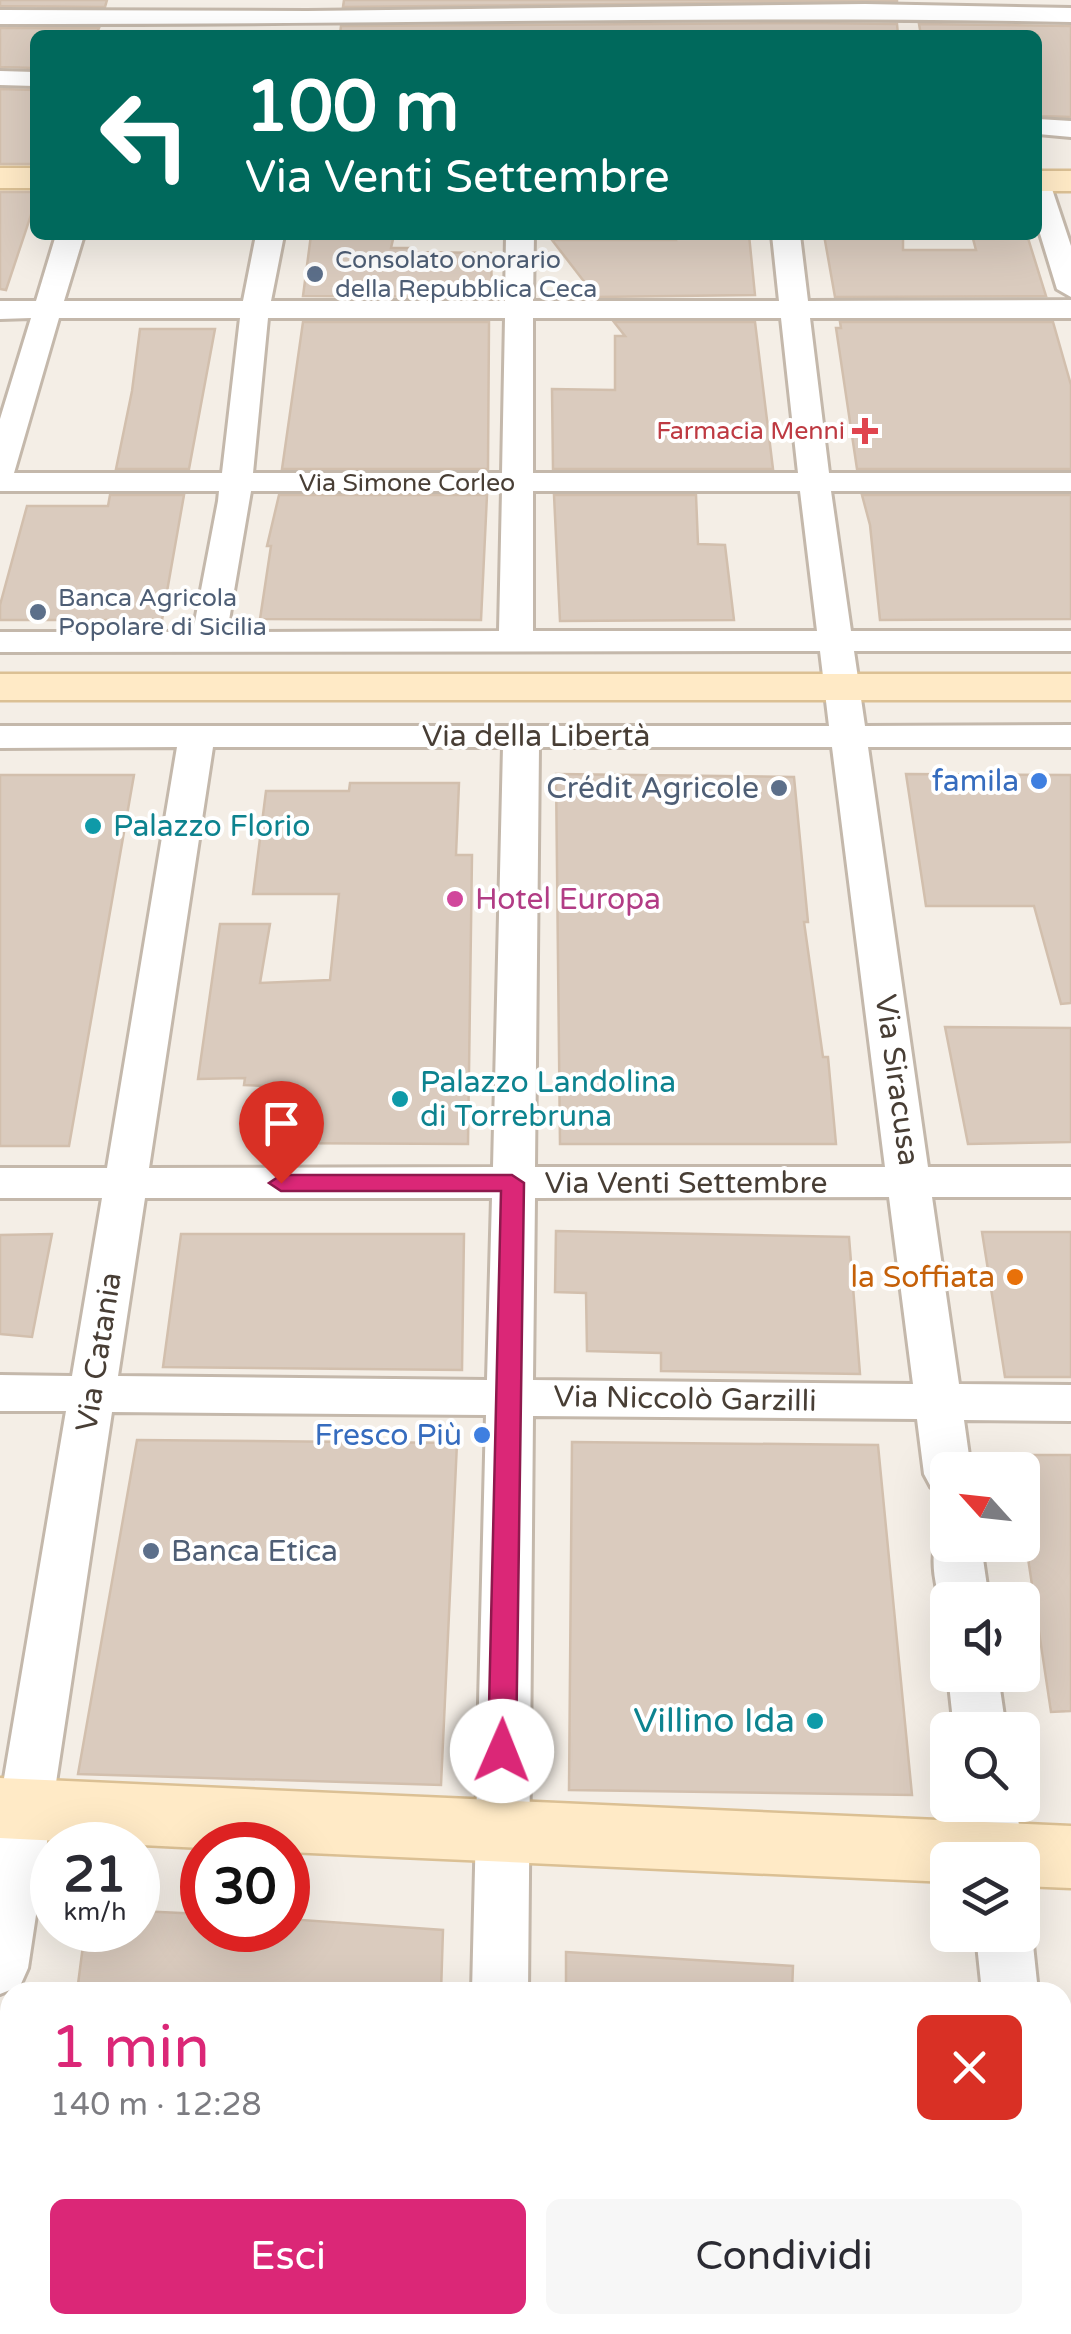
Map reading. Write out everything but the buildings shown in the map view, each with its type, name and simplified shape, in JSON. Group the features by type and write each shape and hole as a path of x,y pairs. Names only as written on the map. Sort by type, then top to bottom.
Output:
{"street":[{"path":"863,5 870,30"},
{"path":"0,17 133,26 307,18 526,26 757,17 863,5 938,16 1071,16"},
{"path":"0,78 30,79"},
{"path":"1042,127 1071,129"},
{"path":"0,178 30,178"},
{"path":"1042,183 1071,181"},
{"path":"1042,196 1071,289"},
{"path":"0,470 68,240"},
{"path":"208,642 236,483 255,311 269,240"},
{"path":"516,642 520,240"},
{"name":"Via Siracusa","path":"787,240 814,481 945,1452"},
{"path":"0,310 1071,309"},
{"name":"Via Simone Corleo","path":"0,482 1071,482"},
{"path":"0,642 1071,642"},
{"name":"Via della Libertà","path":"0,687 1071,686"},
{"name":"Via della Libertà","path":"0,736 1071,736"},
{"name":"Via Catania","path":"0,1968 12,1809 93,1394 197,736"},
{"path":"500,1982 520,736"},
{"name":"Via Venti Settembre","path":"0,1183 1071,1182"},
{"name":"Via Niccolò Garzilli","path":"0,1393 1071,1403"},
{"path":"12,1809 501,1830 994,1839 1071,1857"},
{"path":"1006,1952 1009,1982"}],"place":[{"name":"Consolato onorario della Repubblica Ceca","path":"315,274"},
{"name":"Farmacia Menni","path":"865,431"},
{"name":"Banca Agricola Popolare di Sicilia","path":"38,612"},
{"name":"famila","path":"1039,781"},
{"name":"Crédit Agricole","path":"779,788"},
{"name":"Palazzo Florio","path":"93,826"},
{"name":"Hotel Europa","path":"455,899"},
{"name":"Palazzo Landolina di Torrebruna","path":"400,1099"},
{"name":"la Soffiata","path":"1015,1277"},
{"name":"Fresco Più","path":"482,1435"},
{"name":"Banca Etica","path":"151,1551"},
{"name":"Villino Ida","path":"815,1721"}],"route":[{"path":"281,1183 512,1183 502,1751"}]}
